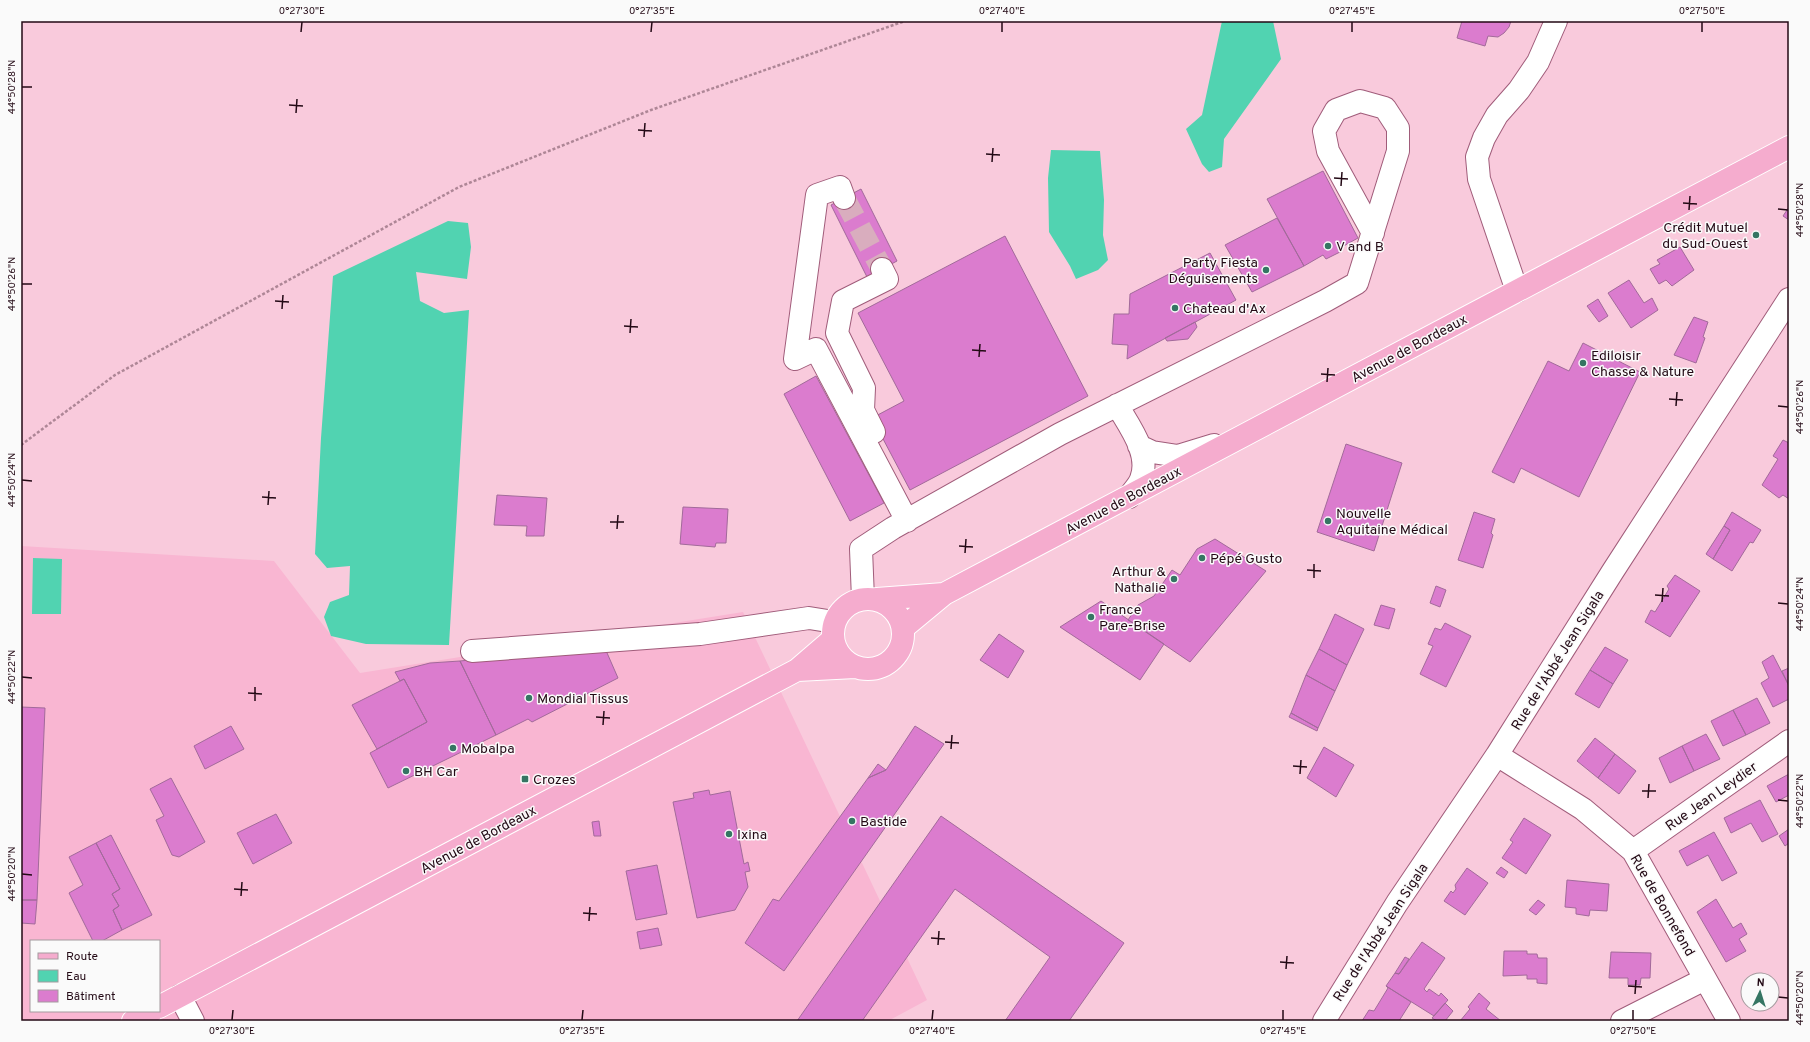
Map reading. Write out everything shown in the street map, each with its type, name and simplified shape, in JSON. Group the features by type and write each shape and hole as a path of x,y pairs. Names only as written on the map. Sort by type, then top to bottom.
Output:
{"main road":[{"name":"Avenue de Bordeaux","path":"797,670 855,667 874,669 890,661 901,646 903,628 944,594 1789,147"},
{"name":"Avenue de Bordeaux","path":"160,1006 797,670 834,631 844,608 870,599 944,594"},
{"path":"870,599 894,610 903,628"},
{"path":"834,631 840,656 855,667"},
{"path":"133,1021 150,1012"}],"street":[{"path":"1517,291 1479,179 1477,157 1484,138 1497,115 1519,90 1538,62 1556,21"},
{"path":"870,599 861,549 912,518 1060,434 1325,301 1357,283 1373,233 1398,151 1398,128 1385,108 1360,101 1336,110 1324,131 1328,151 1373,233"},
{"path":"844,198 840,188 817,196 795,359 816,349 912,518"},
{"path":"882,269 887,279 843,302 837,333 864,388 863,410 912,518"},
{"name":"Rue de l'Abbé Jean Sigala","path":"1324,1021 1397,903 1497,755 1613,571 1789,299"},
{"path":"1117,405 1139,446 1145,462 1141,480 1129,497"},
{"path":"1139,446 1152,452 1178,456 1248,434"},
{"path":"472,651 700,634 809,618 834,631"},
{"name":"Rue Jean Leydier","path":"1633,851 1789,741"},
{"name":"Rue de Bonnefond","path":"1497,755 1584,809 1633,851 1729,1021"},
{"path":"1622,1021 1705,979"},
{"path":"180,996 193,1021"}],"path":[{"path":"21,445 115,375 459,187 651,110 905,21"}],"shaded area":[{"path":"21,546 274,561 360,673 743,612 927,1000 888,1021 21,1021"}],"water":[{"path":"1222,21 1273,21 1281,59 1224,139 1222,167 1209,172 1202,164 1186,129 1202,115"},
{"path":"1051,150 1100,151 1104,200 1103,235 1108,260 1098,270 1076,279 1070,266 1049,232 1048,178"},
{"path":"448,221 468,223 471,247 467,279 416,272 420,301 444,313 469,310 449,645 366,644 331,636 324,617 330,602 349,595 350,566 327,568 315,554 321,438 333,276"},
{"path":"33,558 62,559 61,614 32,614"}],"building":[{"path":"1462,21 1511,21 1509,27 1498,37 1488,36 1485,46 1457,38"},
{"path":"1323,171 1358,238 1340,248 1342,251 1326,259 1323,255 1304,266 1267,199"},
{"path":"861,189 897,261 867,277 831,205"},
{"path":"1789,207 1789,220 1783,216"},
{"path":"1277,218 1304,266 1252,292 1225,245"},
{"path":"1005,236 1088,396 910,490 872,418 904,401 858,313"},
{"path":"1680,247 1694,270 1672,286 1666,280 1659,284 1650,269 1660,264 1657,260"},
{"path":"1210,253 1236,300 1127,359 1128,345 1112,344 1114,314 1129,314 1130,294"},
{"path":"1629,280 1644,303 1652,298 1658,310 1631,328 1608,293"},
{"path":"1598,299 1608,316 1599,322 1587,306"},
{"path":"1694,317 1708,322 1703,337 1705,338 1696,363 1674,355"},
{"path":"1195,322 1197,327 1188,339 1167,341 1165,338"},
{"path":"1583,343 1640,372 1579,497 1521,468 1514,483 1492,472 1548,361 1569,371"},
{"path":"816,376 884,503 850,521 784,394"},
{"path":"1783,440 1789,443 1789,499 1783,495 1779,498 1762,485 1778,459 1773,456"},
{"path":"1346,444 1402,463 1374,551 1317,532"},
{"path":"497,495 547,498 544,536 526,536 527,526 494,525"},
{"path":"683,507 728,509 726,543 716,543 715,547 680,544"},
{"path":"1474,512 1495,519 1491,533 1493,535 1483,568 1458,560"},
{"path":"1732,512 1761,530 1753,543 1750,542 1732,571 1713,559 1730,530 1724,526"},
{"path":"1724,526 1730,530 1713,559 1706,554"},
{"path":"1215,539 1266,571 1190,662 1128,620 1138,605 1154,596 1172,570 1180,575 1197,549"},
{"path":"1675,575 1700,591 1670,637 1645,622 1651,610 1655,612 1669,589 1667,586"},
{"path":"1436,586 1446,590 1440,607 1430,603"},
{"path":"1101,601 1164,644 1140,680 1060,627"},
{"path":"1381,605 1395,609 1389,629 1374,625"},
{"path":"1335,614 1364,629 1347,665 1319,649"},
{"path":"1445,623 1471,636 1446,687 1420,674 1433,646 1428,644 1435,628 1441,630"},
{"path":"999,634 1024,651 1008,678 980,660"},
{"name":"Mondial Tissus","path":"604,646 618,678 532,722 528,719 496,735 460,661"},
{"path":"1605,647 1628,660 1613,684 1590,670"},
{"path":"1319,649 1347,665 1335,691 1306,675"},
{"path":"1773,655 1789,686 1789,699 1773,707 1761,683 1769,678 1762,662"},
{"path":"460,661 496,735 388,788 370,753 427,722 404,679 400,681 395,672 430,663"},
{"path":"1789,668 1789,686 1782,671"},
{"path":"1590,670 1613,684 1599,708 1575,694"},
{"path":"1306,675 1335,691 1318,728 1291,713"},
{"path":"404,679 427,722 377,749 352,705"},
{"path":"1757,698 1770,723 1746,735 1733,710"},
{"path":"21,707 45,708 37,900 21,900"},
{"path":"1733,710 1746,735 1723,746 1711,721"},
{"path":"1291,713 1318,728 1317,731 1289,717"},
{"path":"231,726 244,749 205,769 194,746"},
{"path":"915,726 944,744 784,971 745,943 773,899 779,901 868,778 886,770"},
{"path":"1706,734 1720,759 1694,771 1682,746"},
{"path":"1595,738 1615,754 1598,778 1577,761"},
{"path":"1682,746 1694,771 1670,783 1659,758"},
{"path":"1324,747 1354,765 1336,797 1307,778"},
{"path":"1615,754 1636,771 1619,794 1598,778"},
{"path":"878,764 886,770 868,778"},
{"path":"1789,774 1789,795 1776,802 1767,786"},
{"path":"171,778 205,842 179,857 172,855 156,820 164,816 150,789"},
{"path":"709,790 710,795 730,791 744,864 748,862 750,871 745,872 748,887 735,910 697,918 673,802 694,798 693,793"},
{"path":"1760,800 1778,834 1762,842 1751,823 1731,833 1724,818"},
{"path":"276,814 292,843 253,864 237,833"},
{"path":"941,816 1124,943 1069,1021 1005,1021 1050,957 955,889 862,1021 797,1021"},
{"path":"1524,818 1551,835 1526,874 1502,858 1513,842 1510,840"},
{"path":"599,821 601,836 594,836 592,822"},
{"path":"1789,829 1789,843 1785,846 1779,836"},
{"path":"1714,832 1737,873 1722,881 1708,855 1687,866 1679,851"},
{"path":"111,835 152,915 122,930 113,910 119,906 112,894 120,889 96,843"},
{"path":"96,843 120,889 112,894 119,906 113,910 122,930 104,940 92,940 69,893 83,885 69,857"},
{"path":"657,865 667,914 636,920 626,871"},
{"path":"1501,867 1508,872 1504,878 1496,873"},
{"path":"1467,868 1488,883 1465,915 1444,901 1451,891 1453,893 1456,889 1455,885"},
{"path":"1567,880 1609,884 1607,911 1590,910 1589,916 1576,914 1576,908 1565,907"},
{"path":"1716,899 1733,928 1741,923 1747,934 1739,939 1746,951 1726,962 1697,912"},
{"path":"21,900 37,900 35,924 21,923"},
{"path":"1538,900 1545,905 1536,915 1529,910"},
{"path":"658,928 662,945 640,949 637,932"},
{"path":"1422,942 1445,958 1424,989 1427,992 1429,989 1439,996 1441,993 1448,1000 1434,1016 1386,986 1395,973 1399,974"},
{"path":"1504,951 1527,951 1527,954 1537,954 1538,958 1547,958 1547,984 1537,983 1537,979 1527,979 1527,975 1503,976"},
{"path":"1611,952 1651,953 1650,978 1641,978 1640,985 1628,985 1628,978 1609,978"},
{"path":"1405,957 1409,959 1399,974 1395,973"},
{"path":"1386,986 1411,1002 1399,1021 1362,1021 1369,1010 1374,1011 1388,988"},
{"path":"1479,993 1490,1003 1486,1009 1501,1021 1460,1021 1470,1009 1468,1007"},
{"path":"1445,1003 1453,1011 1445,1021 1437,1021 1432,1018"}],"tunnel":[{"path":"844,198 882,269"}],"place":[{"name":"Crédit Mutuel du Sud-Ouest","path":"1756,235"},
{"name":"V and B","path":"1328,246"},
{"name":"Party Fiesta Déguisements","path":"1266,270"},
{"name":"Chateau d'Ax","path":"1175,308"},
{"name":"Ediloisir Chasse & Nature","path":"1583,363"},
{"name":"Nouvelle Aquitaine Médical","path":"1328,521"},
{"name":"Pépé Gusto","path":"1202,558"},
{"name":"Arthur & Nathalie","path":"1174,579"},
{"name":"France Pare-Brise","path":"1091,617"},
{"name":"Mondial Tissus","path":"529,698"},
{"name":"Mobalpa","path":"453,748"},
{"name":"BH Car","path":"406,771"},
{"name":"Crozes","path":"525,779"},
{"name":"Bastide","path":"852,821"},
{"name":"Ixina","path":"729,834"}]}
